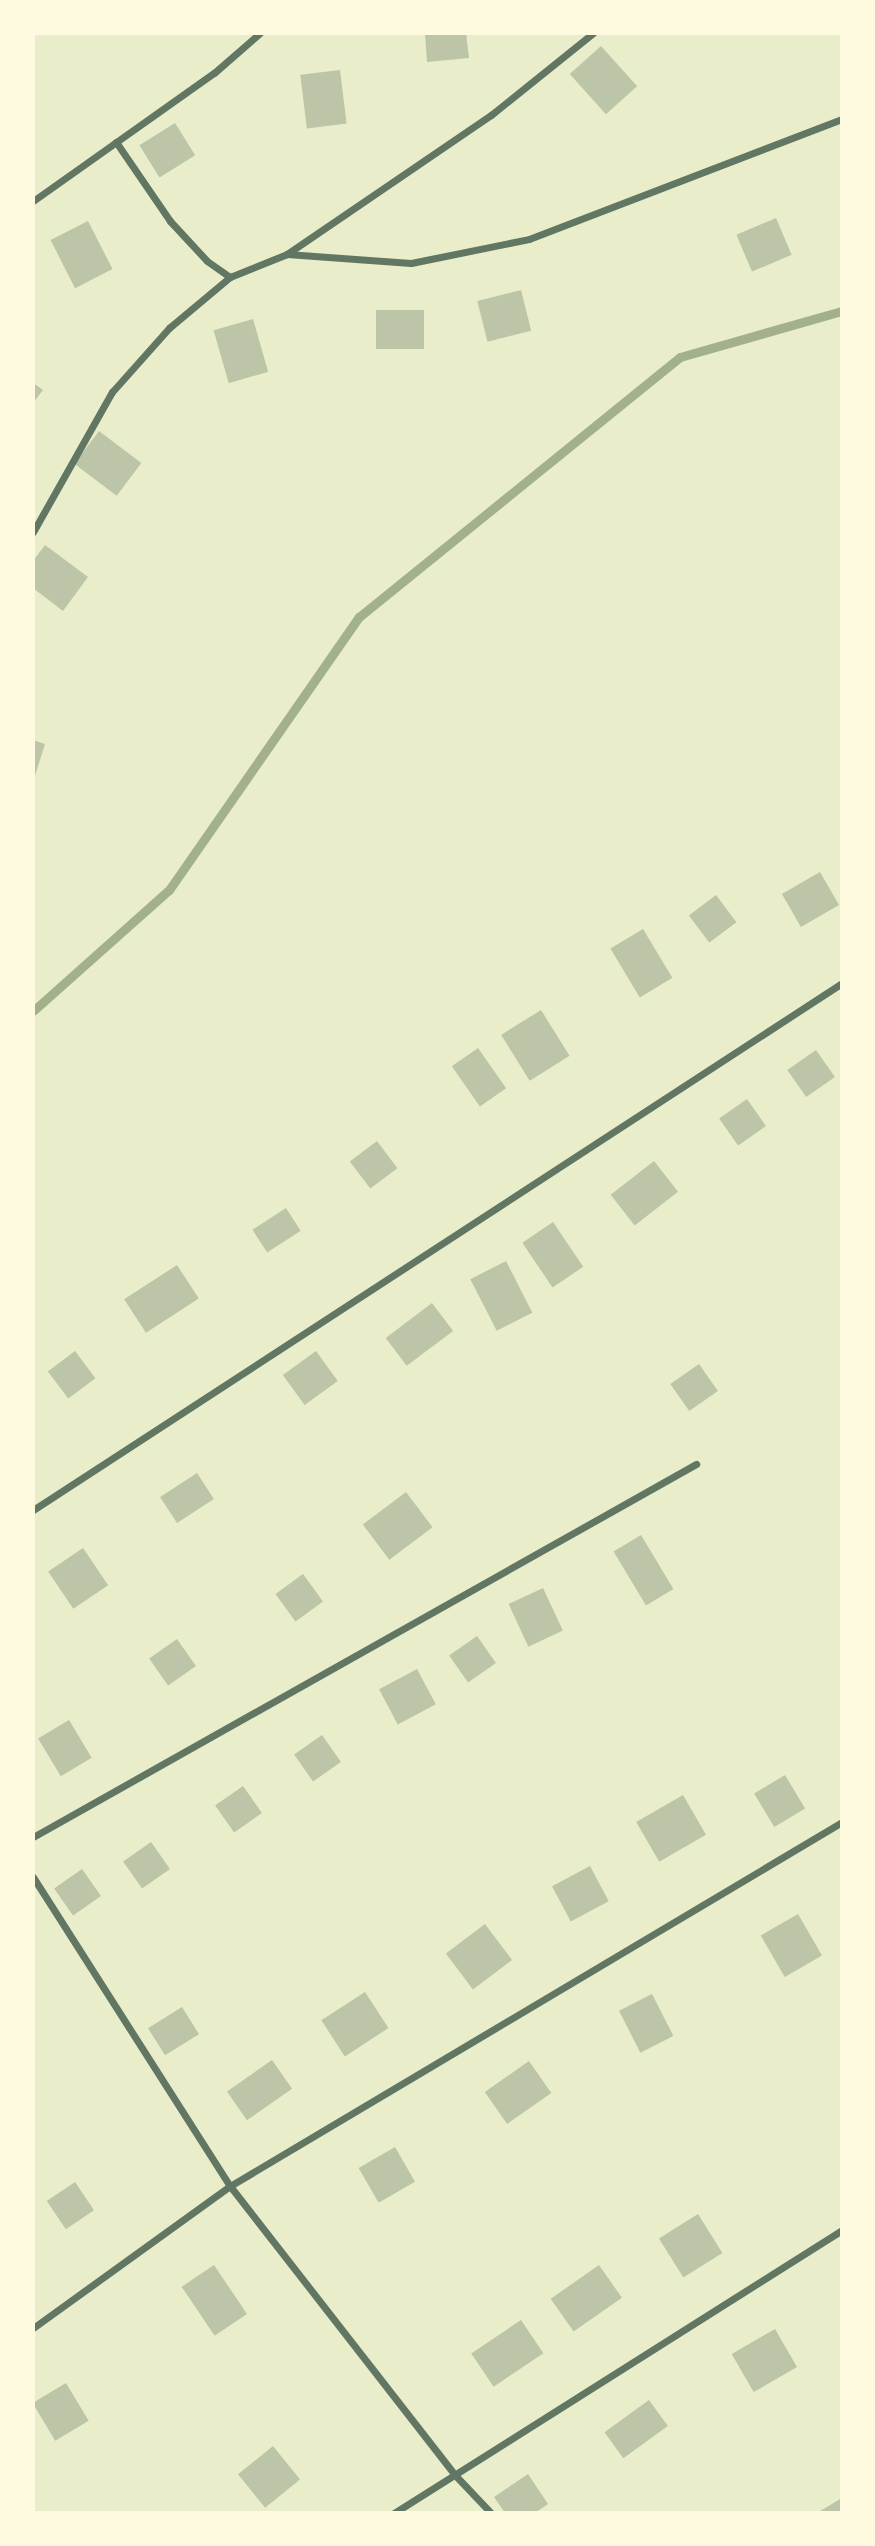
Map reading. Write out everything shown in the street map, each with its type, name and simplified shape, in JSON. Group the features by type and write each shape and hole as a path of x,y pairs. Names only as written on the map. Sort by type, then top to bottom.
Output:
{"street":[{"path":"33,201 214,73 260,33"},
{"path":"33,532 37,511 112,392 169,328 230,277 287,254 491,116 593,33"},
{"path":"287,254 411,262 529,239 842,119"},
{"path":"116,142 170,221 207,261 230,277"},
{"path":"33,1510 842,983"},
{"path":"33,1837 696,1464"},
{"path":"33,2328 230,2186 842,1822"},
{"path":"33,1877 230,2186 454,2474 491,2513"},
{"path":"394,2513 842,2230"}],"building":[{"path":"425,33 466,33 469,58 427,62"},
{"path":"601,46 637,86 606,114 570,74"},
{"path":"340,70 347,124 307,128 300,75"},
{"path":"175,123 195,155 160,177 139,145"},
{"path":"776,218 792,255 752,272 736,235"},
{"path":"88,221 113,269 75,288 51,240"},
{"path":"521,290 531,331 487,342 477,301"},
{"path":"376,310 424,310 424,349 376,349"},
{"path":"253,319 268,372 229,383 214,330"},
{"path":"33,383 43,390 33,403"},
{"path":"99,431 141,463 117,496 74,464"},
{"path":"45,545 88,577 63,611 33,588 33,561"},
{"path":"33,740 45,744 34,779 33,779"},
{"path":"820,872 839,905 801,927 782,894"},
{"path":"716,895 736,922 709,943 689,915"},
{"path":"643,929 672,978 640,997 610,949"},
{"path":"541,1010 570,1056 530,1081 501,1035"},
{"path":"478,1048 506,1088 480,1106 452,1066"},
{"path":"816,1050 835,1077 806,1097 787,1070"},
{"path":"747,1099 766,1126 738,1146 719,1119"},
{"path":"377,1141 397,1168 370,1189 350,1161"},
{"path":"654,1161 678,1192 635,1226 611,1195"},
{"path":"286,1208 301,1231 267,1252 252,1230"},
{"path":"553,1222 583,1267 553,1287 522,1243"},
{"path":"506,1261 532,1313 497,1331 470,1279"},
{"path":"177,1265 199,1299 146,1333 124,1299"},
{"path":"432,1303 453,1331 407,1366 386,1338"},
{"path":"75,1351 95,1378 68,1399 48,1371"},
{"path":"316,1351 338,1381 305,1405 283,1375"},
{"path":"699,1364 718,1391 689,1411 670,1384"},
{"path":"197,1473 214,1499 177,1523 160,1497"},
{"path":"406,1492 432,1527 389,1560 363,1524"},
{"path":"641,1535 673,1589 646,1605 614,1551"},
{"path":"83,1548 108,1585 73,1609 48,1571"},
{"path":"303,1574 323,1602 295,1621 275,1594"},
{"path":"543,1588 563,1631 528,1647 509,1604"},
{"path":"477,1636 496,1663 468,1683 449,1656"},
{"path":"177,1639 196,1666 168,1686 149,1659"},
{"path":"417,1669 436,1704 398,1725 379,1689"},
{"path":"69,1720 92,1758 61,1776 38,1739"},
{"path":"322,1735 341,1762 313,1782 294,1755"},
{"path":"785,1775 805,1808 774,1827 754,1794"},
{"path":"243,1786 262,1813 234,1833 215,1806"},
{"path":"683,1795 706,1835 659,1862 636,1822"},
{"path":"151,1842 170,1869 142,1889 123,1862"},
{"path":"590,1866 609,1901 571,1922 552,1886"},
{"path":"82,1869 101,1896 73,1916 54,1889"},
{"path":"798,1914 822,1956 785,1977 761,1936"},
{"path":"485,1924 512,1960 473,1989 446,1953"},
{"path":"365,1992 388,2028 345,2056 321,2020"},
{"path":"652,1994 673,2036 640,2053 619,2011"},
{"path":"182,2007 199,2034 165,2055 148,2028"},
{"path":"272,2060 292,2089 247,2120 227,2092"},
{"path":"529,2061 551,2093 507,2124 485,2092"},
{"path":"395,2147 415,2182 379,2203 359,2168"},
{"path":"75,2182 94,2210 66,2229 47,2201"},
{"path":"698,2214 722,2253 683,2277 659,2238"},
{"path":"214,2265 247,2314 215,2336 182,2287"},
{"path":"599,2265 622,2298 574,2332 551,2299"},
{"path":"521,2320 543,2353 494,2387 471,2354"},
{"path":"775,2329 797,2367 754,2392 732,2354"},
{"path":"66,2383 89,2421 55,2441 33,2403"},
{"path":"649,2400 668,2426 623,2458 605,2432"},
{"path":"273,2446 300,2479 265,2508 238,2474"},
{"path":"528,2474 548,2504 535,2513 505,2513 494,2497"},
{"path":"840,2499 842,2513 817,2513"}],"waterway":[{"path":"33,1011 169,890 359,617 680,357 842,311"}]}
